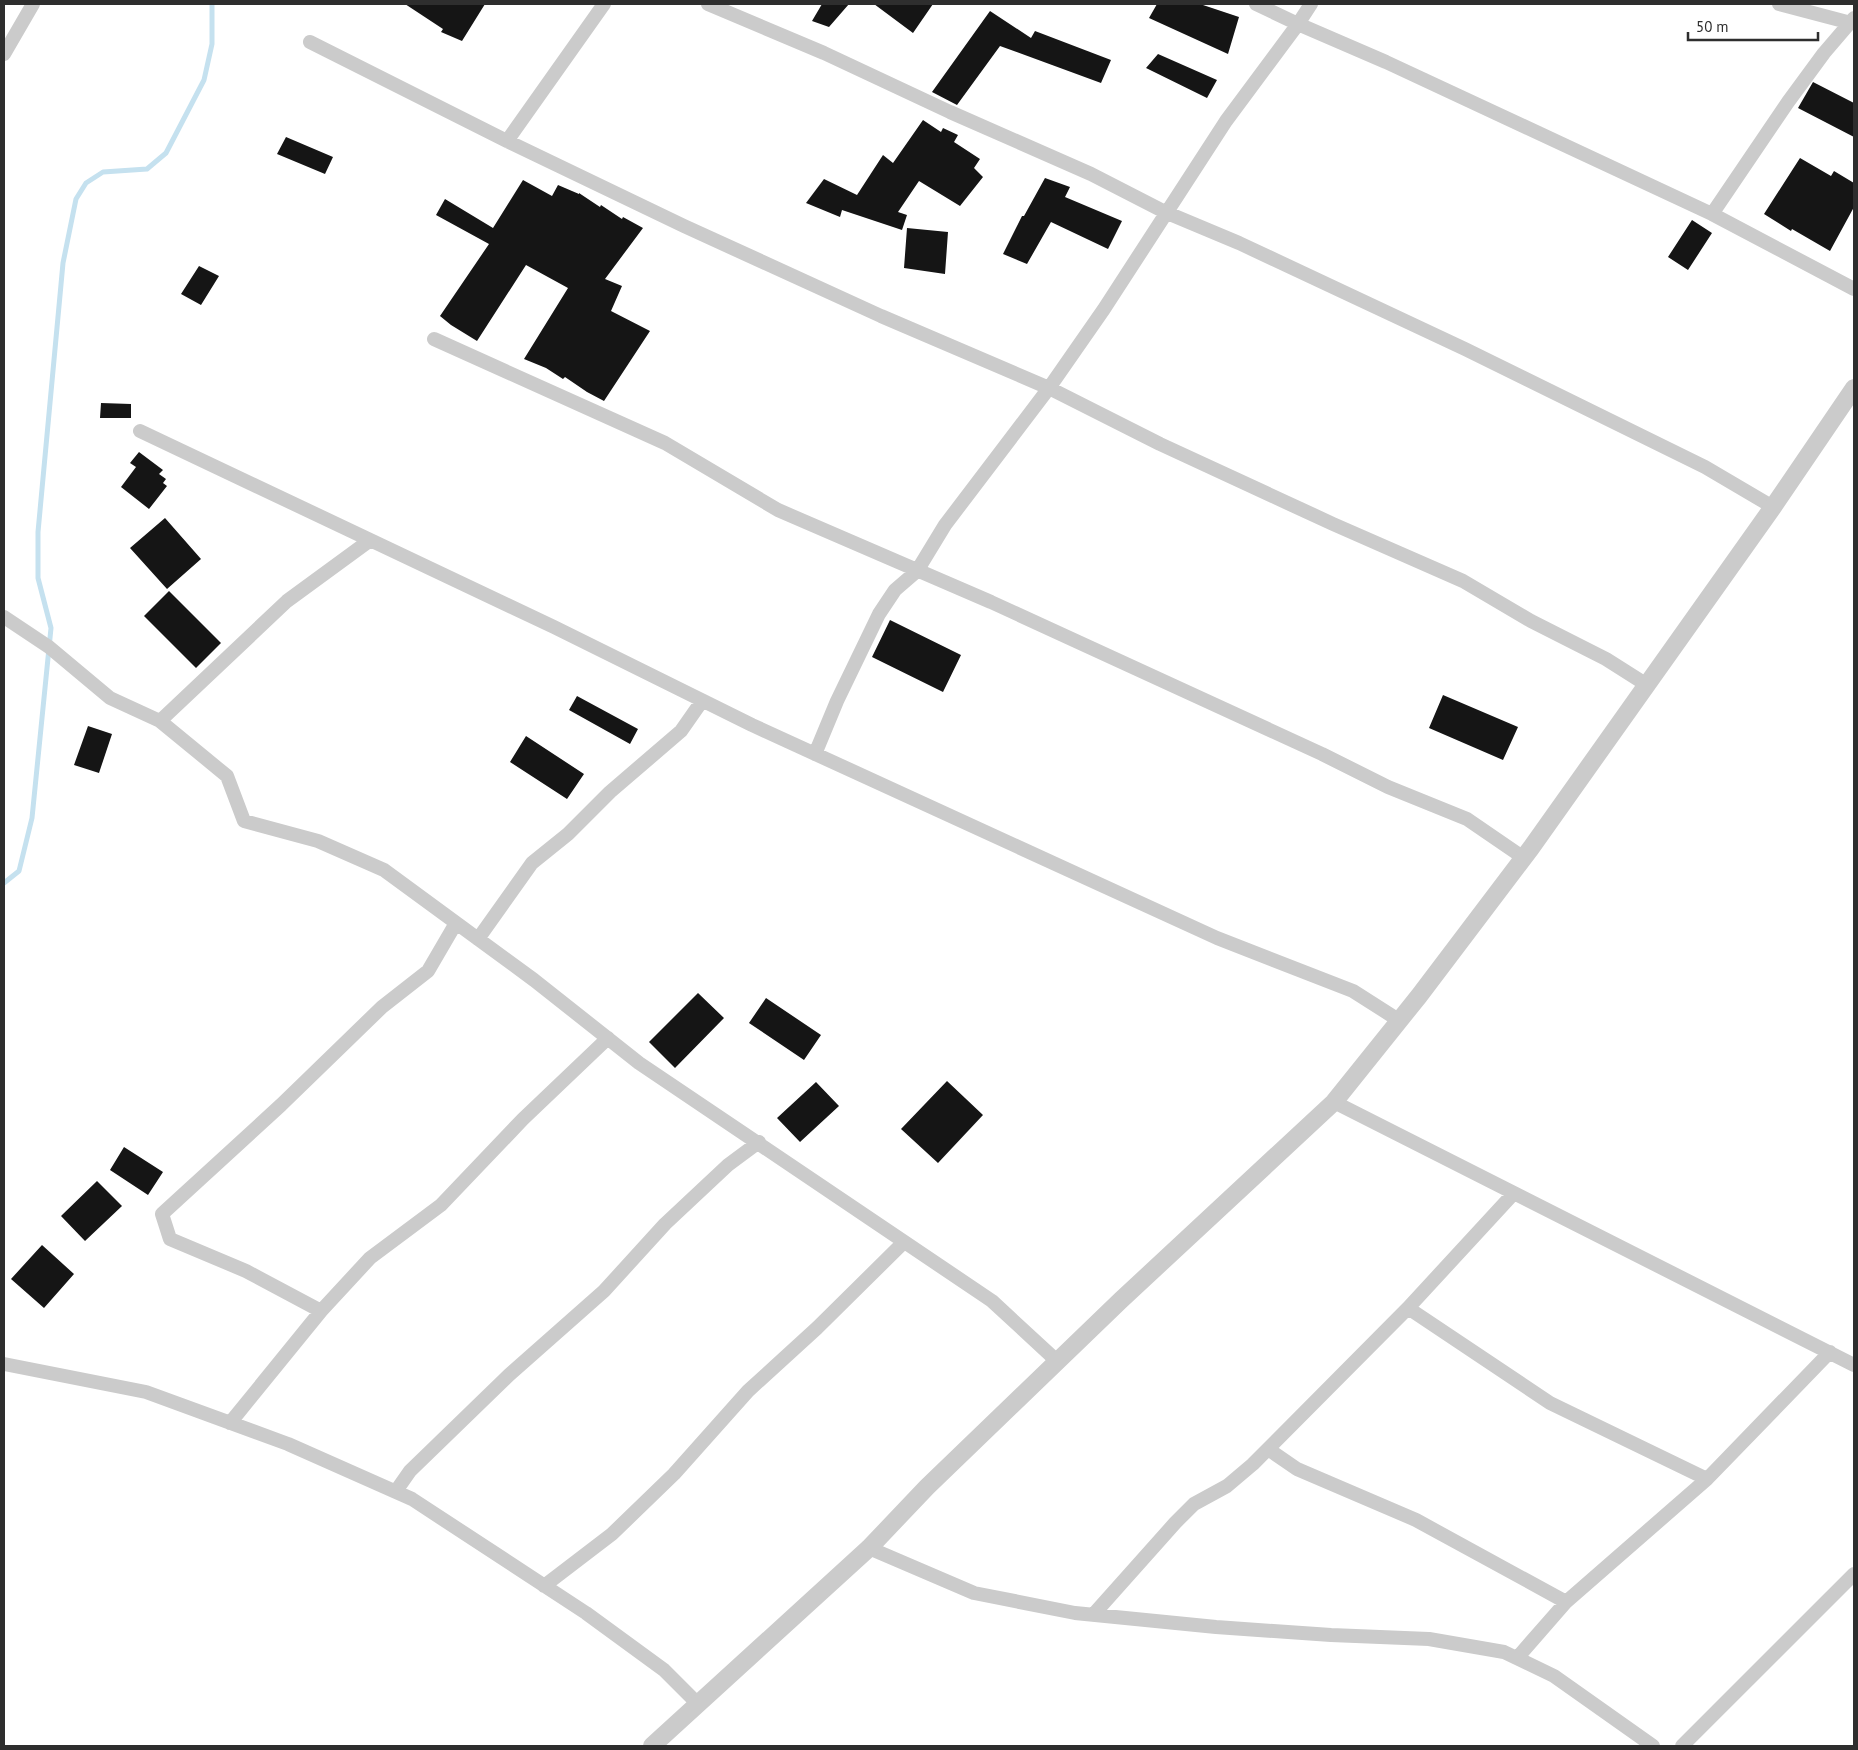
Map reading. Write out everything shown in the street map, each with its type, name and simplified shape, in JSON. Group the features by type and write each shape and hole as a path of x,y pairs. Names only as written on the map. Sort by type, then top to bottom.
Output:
{"street":[{"path":"4,54 33,4"},
{"path":"507,141 604,4"},
{"path":"708,4 824,53 950,112 1091,174 1165,212 1239,243 1465,349 1705,467 1773,507"},
{"path":"1256,4 1386,62 1712,214 1854,289"},
{"path":"815,754 837,701 878,614 896,590 917,570 945,525 1049,388 1104,309 1165,212 1226,121 1311,4"},
{"path":"1712,214 1788,102 1824,53 1852,20 1779,4"},
{"path":"310,42 507,141 702,234 881,316 1049,388 1160,444 1333,524 1463,581 1531,621 1606,659 1647,685"},
{"path":"434,339 665,443 778,510 990,602 1322,754 1388,787 1467,819 1524,858"},
{"path":"652,1746 869,1548 927,1487 1121,1300 1334,1102 1400,1021 1524,858 1773,507 1854,388"},
{"path":"140,431 554,627 815,754 1217,938 1353,991 1400,1021"},
{"path":"160,721 287,601 369,541"},
{"path":"4,617 49,648 110,698 160,721 227,776 244,820 318,841 384,870 478,939 639,1063 992,1301 1058,1362"},
{"path":"478,939 532,863 568,834 610,792 682,731 702,700"},
{"path":"321,1311 246,1271 170,1239 162,1214 281,1105 382,1008 428,971 456,923"},
{"path":"230,1423 321,1311 370,1258 441,1205 523,1119 608,1038"},
{"path":"1334,1102 1854,1365"},
{"path":"396,1491 410,1471 509,1375 604,1291 665,1224 728,1165 758,1142"},
{"path":"1093,1615 1175,1522 1194,1504 1227,1486 1268,1449 1408,1308 1514,1193"},
{"path":"544,1586 612,1534 674,1474 748,1392 817,1328 904,1242"},
{"path":"1408,1308 1550,1403 1707,1479"},
{"path":"1517,1658 1566,1602 1707,1479 1830,1352"},
{"path":"4,1364 146,1392 288,1444 396,1491 412,1499 586,1613 664,1670 698,1704"},
{"path":"1268,1449 1297,1470 1416,1520 1566,1602"},
{"path":"869,1548 974,1593 1075,1613 1235,1628 1331,1635 1429,1639 1504,1652 1554,1676 1653,1746"},
{"path":"1682,1746 1854,1574"}],"building":[{"path":"405,4 485,4 462,41 441,32 443,29"},
{"path":"822,4 849,4 829,27 812,21"},
{"path":"874,4 933,4 913,33"},
{"path":"1157,4 1200,4 1239,17 1228,54 1149,18"},
{"path":"990,11 1031,38 1035,31 1111,60 1101,83 1000,46 957,105 932,92"},
{"path":"1158,54 1217,80 1207,98 1146,68"},
{"path":"1813,82 1854,103 1854,137 1798,108"},
{"path":"923,120 941,132 943,128 958,135 954,142 980,159 974,168 983,177 960,206 919,181 898,212 907,215 902,230 842,210 840,217 806,203 824,179 857,195 883,155 893,163"},
{"path":"286,137 333,157 325,174 277,154"},
{"path":"1800,158 1831,176 1834,171 1854,183 1854,207 1830,251 1792,229 1791,231 1764,214"},
{"path":"1045,178 1070,187 1065,197 1122,221 1108,249 1051,222 1027,264 1003,254 1022,216 1024,216"},
{"path":"523,180 552,196 558,185 579,193 600,207 601,205 622,219 623,217 643,228 605,279 622,286 611,311 650,331 604,401 565,377 563,379 546,368 524,359 568,288 526,265 477,341 440,316 489,244 436,215 445,199 493,228"},
{"path":"1692,220 1712,233 1688,270 1668,257"},
{"path":"907,228 948,232 945,274 904,268"},
{"path":"199,266 219,276 201,305 181,294"},
{"path":"101,403 131,404 131,418 100,418"},
{"path":"139,452 163,470 159,474 166,479 163,483 167,486 149,509 121,487 136,467 130,463"},
{"path":"165,518 201,559 167,589 130,548"},
{"path":"169,591 221,643 196,668 144,616"},
{"path":"890,620 961,655 943,692 872,657"},
{"path":"1443,695 1518,727 1503,760 1429,728"},
{"path":"577,696 638,729 630,744 569,710"},
{"path":"88,726 112,734 99,773 74,765"},
{"path":"526,736 584,774 567,799 510,762"},
{"path":"698,993 724,1018 675,1068 649,1042"},
{"path":"766,998 821,1035 804,1060 749,1023"},
{"path":"947,1081 983,1115 938,1163 901,1129"},
{"path":"816,1082 839,1106 800,1142 777,1118"},
{"path":"124,1147 163,1172 148,1195 110,1170"},
{"path":"97,1181 122,1206 85,1241 61,1216"},
{"path":"42,1245 74,1274 44,1308 11,1279"}],"waterway":[{"path":"4,883 19,871 32,818 51,628 38,578 38,532 63,263 76,199 86,183 103,172 147,169 166,153 204,80 212,44 212,4"}]}
